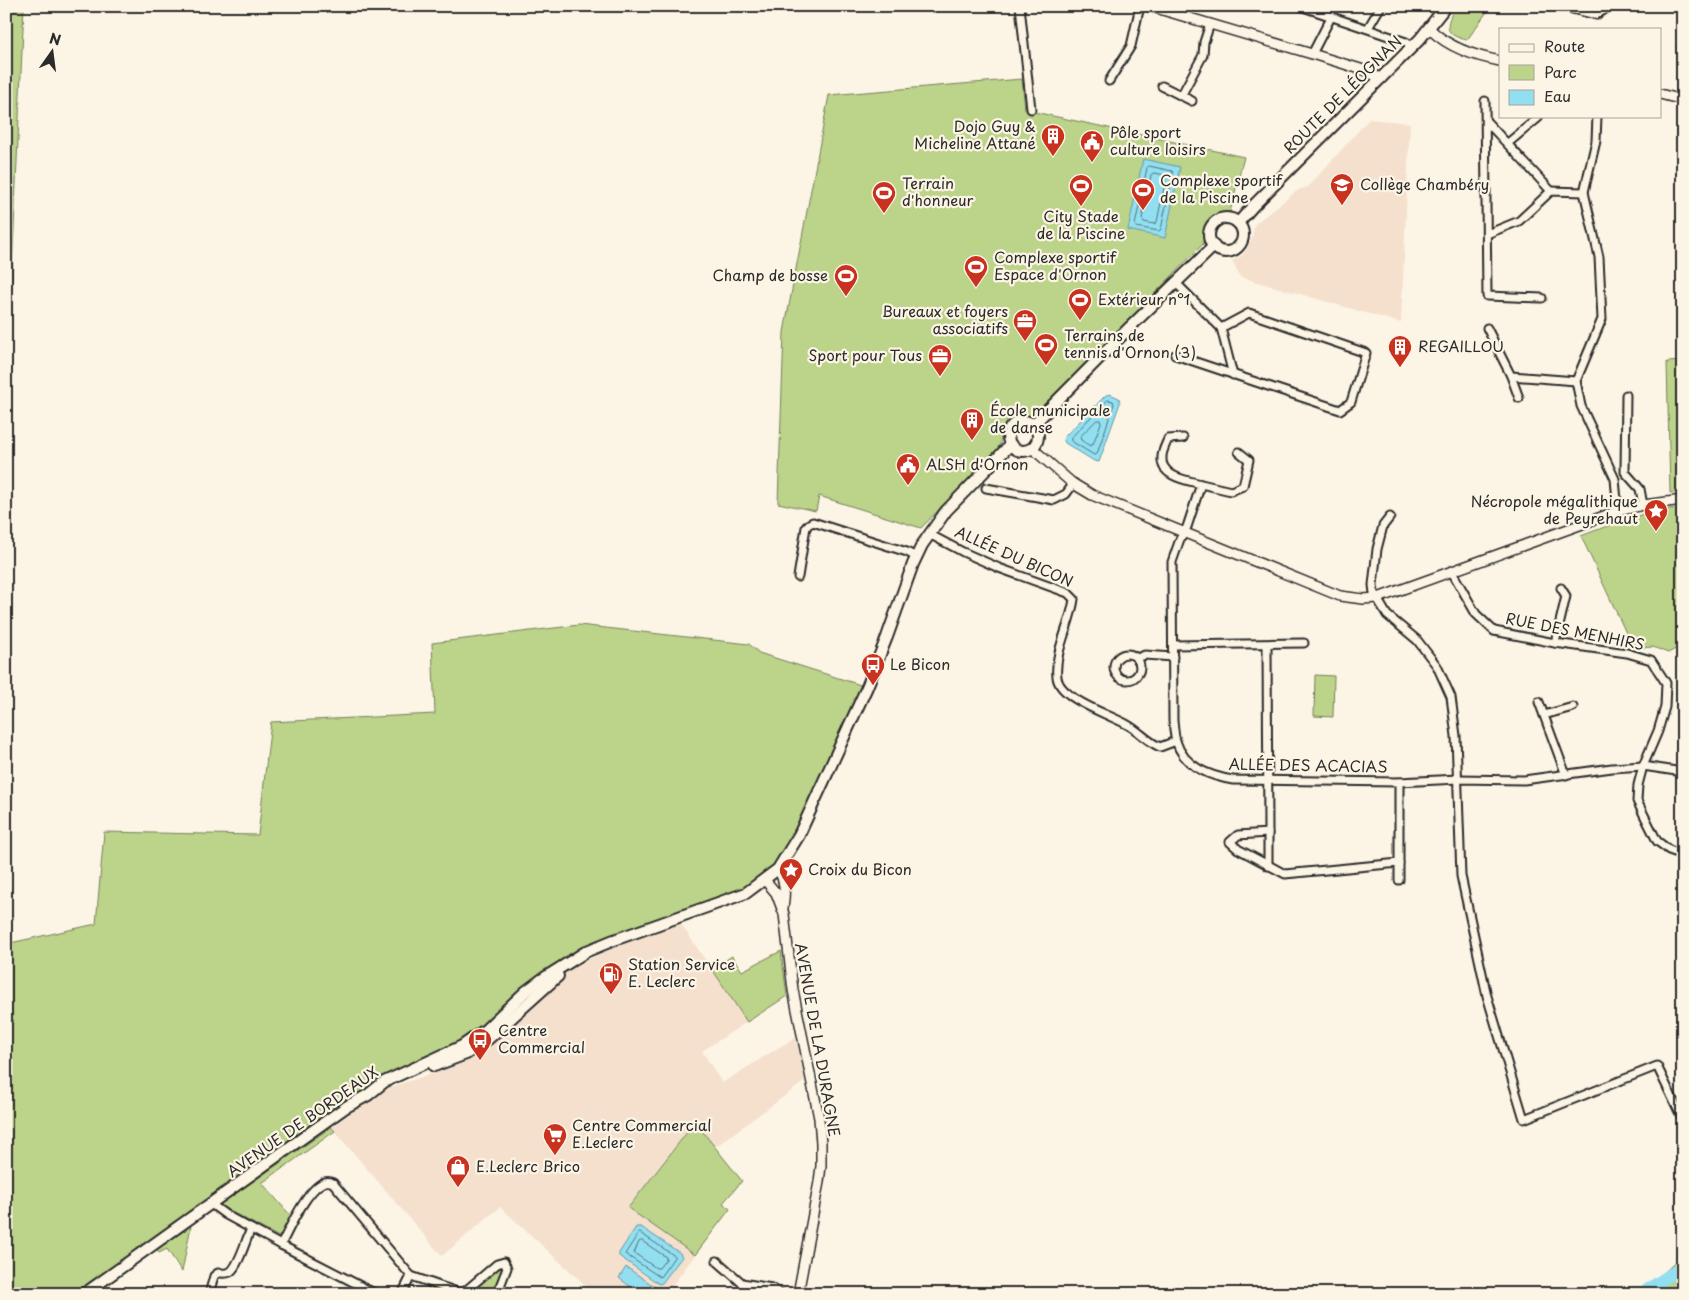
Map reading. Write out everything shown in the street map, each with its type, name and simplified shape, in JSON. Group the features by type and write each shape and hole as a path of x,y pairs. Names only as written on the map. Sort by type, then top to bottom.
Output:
{"main road":[{"name":"ROUTE DE LÉOGNAN","path":"1238,223 1413,47 1430,29 1446,6"},
{"path":"1224,218 1238,223 1243,232 1242,242 1238,247 1229,252 1223,252 1214,246 1209,237 1210,231 1216,222 1224,218"},
{"path":"1033,424 1175,282 1214,246"},
{"path":"1024,420 1033,424 1038,440 1032,448 1023,451 1010,445 1007,435 1014,422 1024,420"},
{"path":"611,942 746,893 778,869 799,835 867,687 916,557 929,534 946,511 1010,445"},
{"name":"AVENUE DE BORDEAUX","path":"368,1095 384,1082 472,1040 486,1030 525,992 542,980 588,951 611,942"},
{"name":"AVENUE DE BORDEAUX","path":"84,1294 346,1107 406,1076 466,1054 488,1039 536,994 572,964 611,942"}],"street":[{"path":"1020,6 1031,109"},
{"path":"1109,80 1131,46 1140,6"},
{"path":"1148,6 1312,54 1366,71 1381,78"},
{"path":"1300,6 1368,28 1406,42 1413,47"},
{"path":"1312,54 1331,17 1331,6"},
{"path":"1368,28 1381,6"},
{"path":"1560,6 1596,15 1610,6"},
{"path":"1182,96 1203,55 1204,42 1210,24"},
{"path":"1430,29 1447,42 1466,52 1499,61"},
{"path":"1162,86 1192,101"},
{"path":"1662,95 1683,100"},
{"path":"1485,101 1487,296 1542,298"},
{"path":"1508,143 1538,118"},
{"path":"1597,118 1596,141 1584,192 1599,257 1602,319 1576,381 1580,406 1615,479 1618,511"},
{"path":"1486,121 1552,191"},
{"path":"1487,234 1519,221 1552,191 1584,192"},
{"path":"1175,282 1221,328 1233,375"},
{"path":"1175,356 1340,410 1351,402 1366,354 1249,313 1221,328"},
{"path":"1487,328 1511,376 1519,398"},
{"path":"1511,376 1576,381"},
{"path":"1626,395 1624,472 1640,489 1643,505"},
{"path":"1183,438 1168,439 1161,459 1168,473 1201,484 1231,491 1243,486 1249,460 1239,452"},
{"path":"1032,448 1074,484 1092,494 1340,596 1363,599 1378,598 1618,511 1643,505 1683,500"},
{"path":"986,488 1054,500 1066,494 1074,484"},
{"name":"ALLÉE DES ACACIAS","path":"1201,484 1172,562 1172,644 1173,721 1176,741 1192,765 1203,772 1233,780 1399,782 1458,779 1524,780 1612,768 1643,766 1683,772"},
{"path":"1390,517 1383,526 1377,550 1373,585 1374,593 1387,615 1416,640 1437,666 1451,697 1456,736 1461,876 1487,996 1524,1119 1657,1066 1683,1120"},
{"path":"798,577 806,527 813,522 906,552 916,557"},
{"name":"ALLÉE DU BICON","path":"929,534 999,568 1068,593 1074,599 1073,611 1057,661 1057,680 1061,687 1078,700 1129,725 1153,744 1160,747 1176,741"},
{"name":"RUE DES MENHIRS","path":"1452,572 1476,614 1494,631 1555,643 1628,653 1651,660 1666,684 1665,707 1658,731 1643,766 1638,785 1637,802 1657,841 1669,850 1683,855"},
{"path":"1555,643 1566,596 1561,588"},
{"path":"1172,644 1267,645 1304,643"},
{"path":"1267,645 1268,866"},
{"path":"1137,658 1145,655 1173,656"},
{"path":"1539,702 1566,775"},
{"path":"1544,715 1573,707"},
{"path":"1399,782 1399,880"},
{"path":"1268,833 1238,835 1230,842 1238,849 1285,874 1399,863"},
{"name":"AVENUE DE LA DURAGNE","path":"778,869 782,875 785,892 783,909 791,981 819,1118 821,1142 820,1174 798,1294"},
{"name":"AVENUE DE LA DURAGNE","path":"765,880 776,894 783,909"},
{"path":"281,1245 300,1208 311,1192 323,1181 328,1180 333,1183 411,1276 463,1294 497,1264 504,1262 507,1268 497,1294"},
{"path":"211,1204 251,1229 376,1294"},
{"path":"209,1294 214,1276 218,1273 231,1271 236,1266 251,1229"},
{"path":"718,1261 742,1283 772,1288 781,1294"},
{"path":"402,1294 411,1276"}],"shaded area":[{"name":"Collège Chambéry","path":"1369,119 1410,123 1401,323 1240,277 1232,261 1243,255 1252,239 1256,223 1298,190 1308,187"},
{"path":"679,921 747,1022 702,1051 722,1083 796,1037 805,1081 715,1147 694,1122 628,1207 695,1255 666,1294 595,1294 500,1207 442,1256 331,1127 386,1089 466,1062 546,986 576,965 643,933"}],"green space":[{"path":"6,6 24,6 9,339 6,339"},
{"path":"1456,6 1491,6 1467,40 1454,35 1448,28"},
{"name":"Complexe sportif Espace d'Ornon","path":"1022,79 1025,110 1244,157 1230,212 1217,215 1209,221 1203,244 1036,415 1020,416 1009,423 1001,432 1001,441 997,450 921,528 819,496 816,511 778,503 784,332 829,95"},
{"path":"1683,361 1683,492 1670,493 1667,362"},
{"path":"1683,508 1683,645 1668,653 1653,647 1633,648 1581,536 1644,514"},
{"path":"579,625 749,644 759,653 867,687 799,835 765,880 614,940 572,964 466,1054 406,1076 368,1095 84,1294 6,1294 6,944 96,924 104,832 258,835 271,722 435,714 432,643"},
{"path":"1315,675 1334,676 1333,717 1314,716"},
{"path":"781,951 787,996 747,1022 712,969 732,956 742,971"},
{"path":"695,1122 742,1181 723,1203 730,1209 695,1255 628,1208"},
{"path":"331,1127 335,1131 262,1183 291,1216 281,1236 279,1237 226,1209 222,1210 221,1204"},
{"path":"191,1226 182,1272 167,1249 159,1253 157,1249"},
{"path":"1683,1255 1683,1294 1633,1294 1656,1280"},
{"path":"500,1266 503,1269 494,1294 473,1294 472,1289"}],"water":[{"path":"1143,159 1180,167 1165,238 1128,230"},
{"path":"1110,394 1119,398 1120,403 1099,462 1094,461 1065,443 1063,438 1106,395"},
{"path":"636,1227 641,1227 680,1253 682,1257 662,1283 659,1284 619,1256 619,1253"},
{"path":"626,1267 660,1290 657,1294 640,1294 619,1278"}],"waterway":[{"path":"1641,1294 1683,1266"}],"place":[{"name":"Dojo Guy & Micheline Attané","path":"1053,157"},
{"name":"Pôle sport culture loisirs","path":"1092,163"},
{"name":"Collège Chambéry","path":"1342,206"},
{"name":"City Stade de la Piscine","path":"1081,207"},
{"name":"Complexe sportif de la Piscine","path":"1143,211"},
{"name":"Terrain d'honneur","path":"884,214"},
{"name":"Complexe sportif Espace d'Ornon","path":"976,288"},
{"name":"Champ de bosse","path":"846,297"},
{"name":"Extérieur n°1","path":"1080,321"},
{"name":"Bureaux et foyers associatifs","path":"1025,342"},
{"name":"Terrains de tennis d'Ornon (3)","path":"1046,366"},
{"name":"REGAILLOU","path":"1400,368"},
{"name":"Sport pour Tous","path":"940,377"},
{"name":"École municipale de danse","path":"972,441"},
{"name":"ALSH d'Ornon","path":"908,486"},
{"name":"Nécropole mégalithique de Peyrehaut","path":"1656,532"},
{"name":"Le Bicon","path":"873,686"},
{"name":"Croix du Bicon","path":"791,891"},
{"name":"Station Service E. Leclerc","path":"611,995"},
{"name":"Centre Commercial","path":"480,1061"},
{"name":"Centre Commercial E.Leclerc","path":"555,1156"},
{"name":"E.Leclerc Brico","path":"458,1188"}]}
